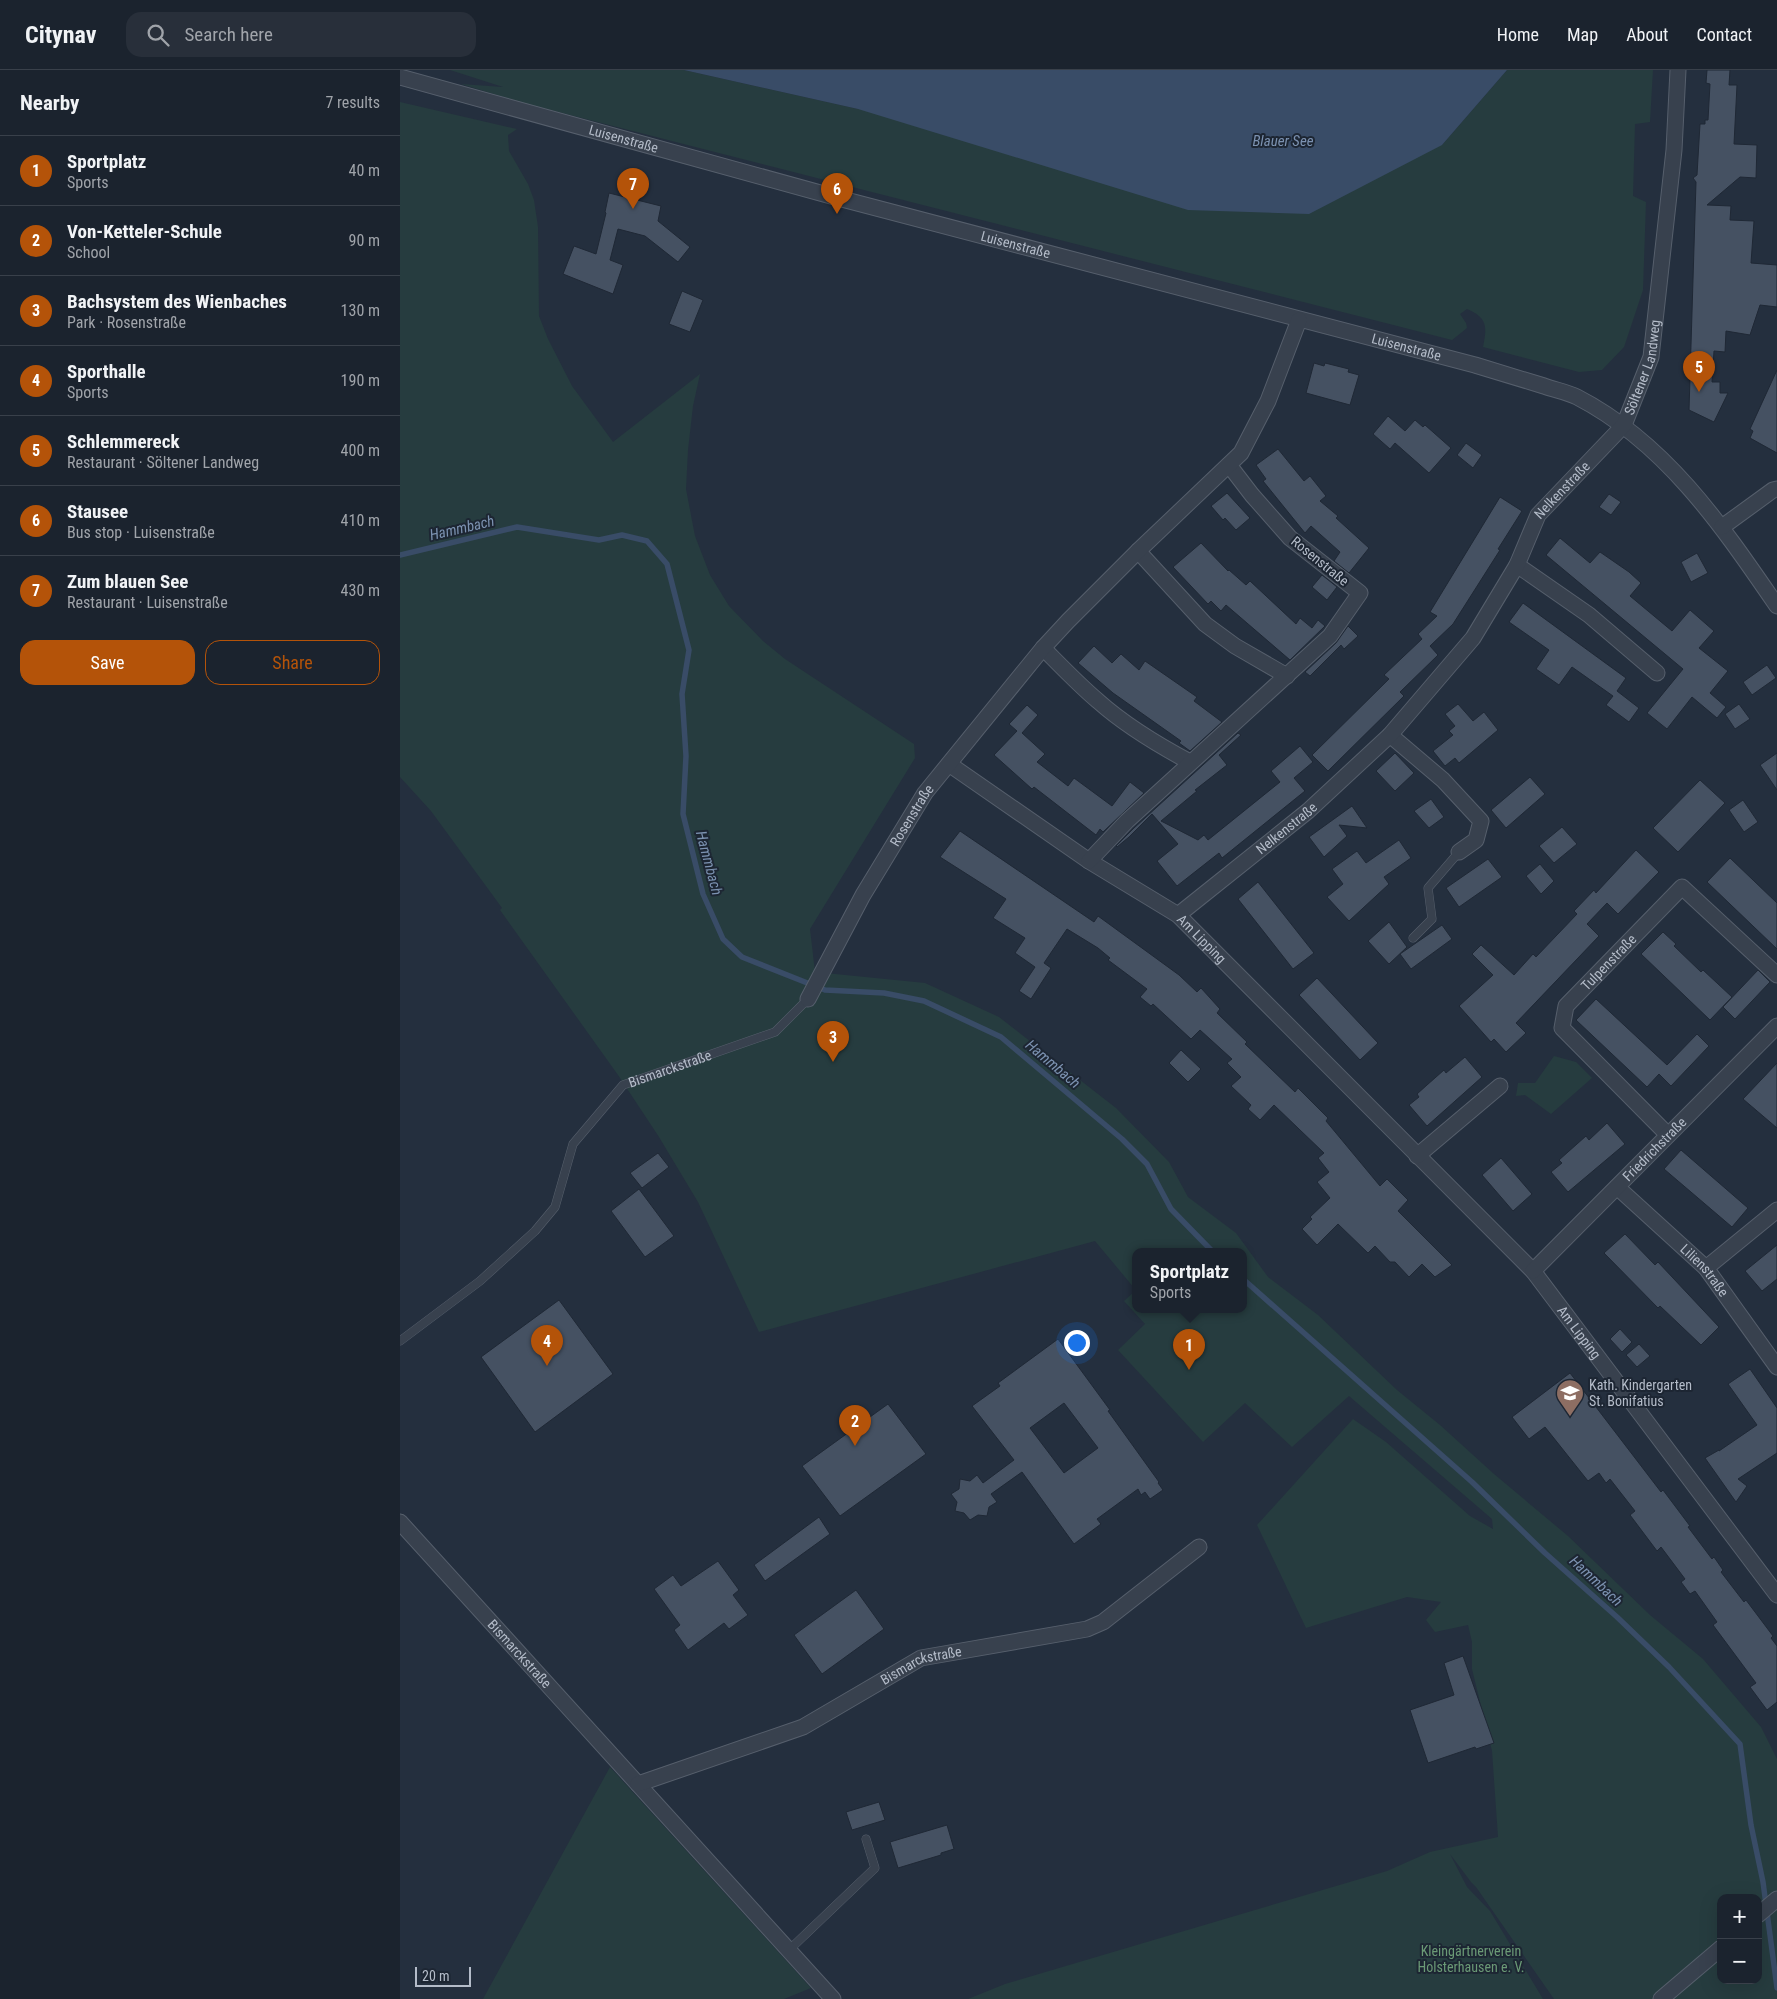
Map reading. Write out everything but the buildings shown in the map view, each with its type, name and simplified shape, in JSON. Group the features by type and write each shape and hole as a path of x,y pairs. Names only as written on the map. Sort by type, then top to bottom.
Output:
{"street":[{"name":"Söltener Landweg","path":"1678,70 1674,150 1651,358 1624,425 1662,458 1688,485 1722,526 1777,606"},
{"name":"Luisenstraße","path":"400,77 842,199 1475,365 1576,396 1624,425"},
{"name":"Rosenstraße","path":"808,1000 864,895 925,793 1043,648 1068,621 1241,453 1268,402 1299,320"},
{"name":"Nelkenstraße","path":"1178,915 1308,812 1390,735 1473,638 1517,565 1538,515 1624,425"},
{"name":"Rosenstraße","path":"1089,861 1127,821 1190,762 1330,636 1360,593 1290,538 1252,495 1229,464"},
{"path":"1722,526 1777,489"},
{"path":"1138,551 1206,624 1235,646 1287,676"},
{"path":"1517,565 1589,615 1657,673"},
{"path":"1043,648 1116,716 1153,742 1190,762"},
{"path":"1390,735 1443,780 1480,821 1476,840 1459,852"},
{"name":"Am Lipping","path":"949,764 1089,861 1178,915 1532,1271 1777,1595"},
{"name":"Tulpenstraße","path":"1668,1135 1562,1028 1566,1006 1682,887 1777,975"},
{"name":"Friedrichstraße","path":"1532,1271 1777,1026"},
{"path":"1417,1156 1500,1086"},
{"name":"Lilienstraße","path":"1617,1188 1706,1268 1777,1366"},
{"path":"1706,1268 1777,1210"},
{"name":"Bismarckstraße","path":"400,1522 833,1999"},
{"name":"Bismarckstraße","path":"638,1784 803,1727 921,1658 1087,1629 1104,1622 1199,1548"},
{"path":"1762,1912 1777,1899"},
{"path":"1661,1999 1717,1951"}],"lane":[{"path":"1413,938 1432,919 1428,888 1459,852"},
{"name":"Bismarckstraße","path":"400,1341 480,1281 534,1231 555,1207 573,1144 623,1085 775,1032 808,1000"},
{"path":"789,1950 875,1868 866,1839"}],"green space":[{"path":"450,70 684,70 858,109 1442,145 1507,70 1653,70 1650,122 1635,124 1633,196 1646,202 1643,290 1624,347 1602,370 1579,372 1483,347 1484,324 1479,316 1467,309 1460,314 1467,328 1452,340 523,103 461,84 503,87"},
{"path":"400,102 517,129 508,135 509,151 528,184 534,200 538,227 539,316 548,339 572,386 613,442 700,374 693,406 686,489 695,536 710,575 729,606 763,641 785,659 914,744 915,758 810,929 815,972 925,983 999,1017 1116,1108 1169,1162 1188,1197 1236,1233 1247,1248 1132,1248 1132,1285 1095,1241 759,1332 698,1202 659,1137 618,1075 500,910 502,908 431,811 400,777"},
{"path":"1554,1056 1576,1062 1592,1078 1551,1114 1525,1095 1516,1096 1518,1083 1535,1083"},
{"name":"Kleingärtnerverein Holsterhausen e. V.","path":"1247,1248 1268,1277 1318,1315 1397,1390 1568,1536 1650,1615 1703,1659 1761,1727 1777,1759 1777,1999 1554,1999 1476,1887 1450,1854 1467,1887 1490,1911 1543,1999 968,1999 1005,1984 1387,1871 1430,1852 1498,1837 1492,1751 1472,1669 1472,1642 1468,1625 1435,1632 1426,1620 1441,1602 1407,1597 1306,1628 1257,1525 1353,1419 1386,1442 1470,1516 1493,1529 1492,1519 1349,1396 1292,1447 1245,1403 1203,1442 1118,1350 1145,1324 1135,1313 1247,1313"},
{"path":"1132,1294 1132,1310 1124,1301"},
{"path":"610,1767 811,1988 784,1999 483,1999"}],"water":[{"name":"Blauer See","path":"684,70 1507,70 1442,145 1309,214 1188,210 858,109"}],"waterway":[{"name":"Hammbach","path":"400,555 517,527 599,540 622,535 647,541 667,564 689,650 682,694 686,756 683,814 703,894 723,939 742,957 825,990 884,993 924,1001 1001,1037 1122,1139 1147,1164 1171,1209 1209,1248"},
{"name":"Hammbach","path":"1247,1283 1472,1482 1545,1553 1617,1617 1669,1667 1740,1744 1751,1825 1763,1882 1777,1988"}],"place":[{"name":"Zum blauen See","path":"633,209"},
{"name":"Stausee","path":"837,214"},
{"name":"Schlemmereck","path":"1699,392"},
{"name":"Bachsystem des Wienbaches","path":"833,1062"},
{"name":"Sporthalle","path":"547,1366"},
{"name":"Sportplatz","path":"1189,1370"},
{"name":"Kath. Kindergarten St. Bonifatius","path":"1570,1417"},
{"name":"Von-Ketteler-Schule","path":"855,1446"}]}
